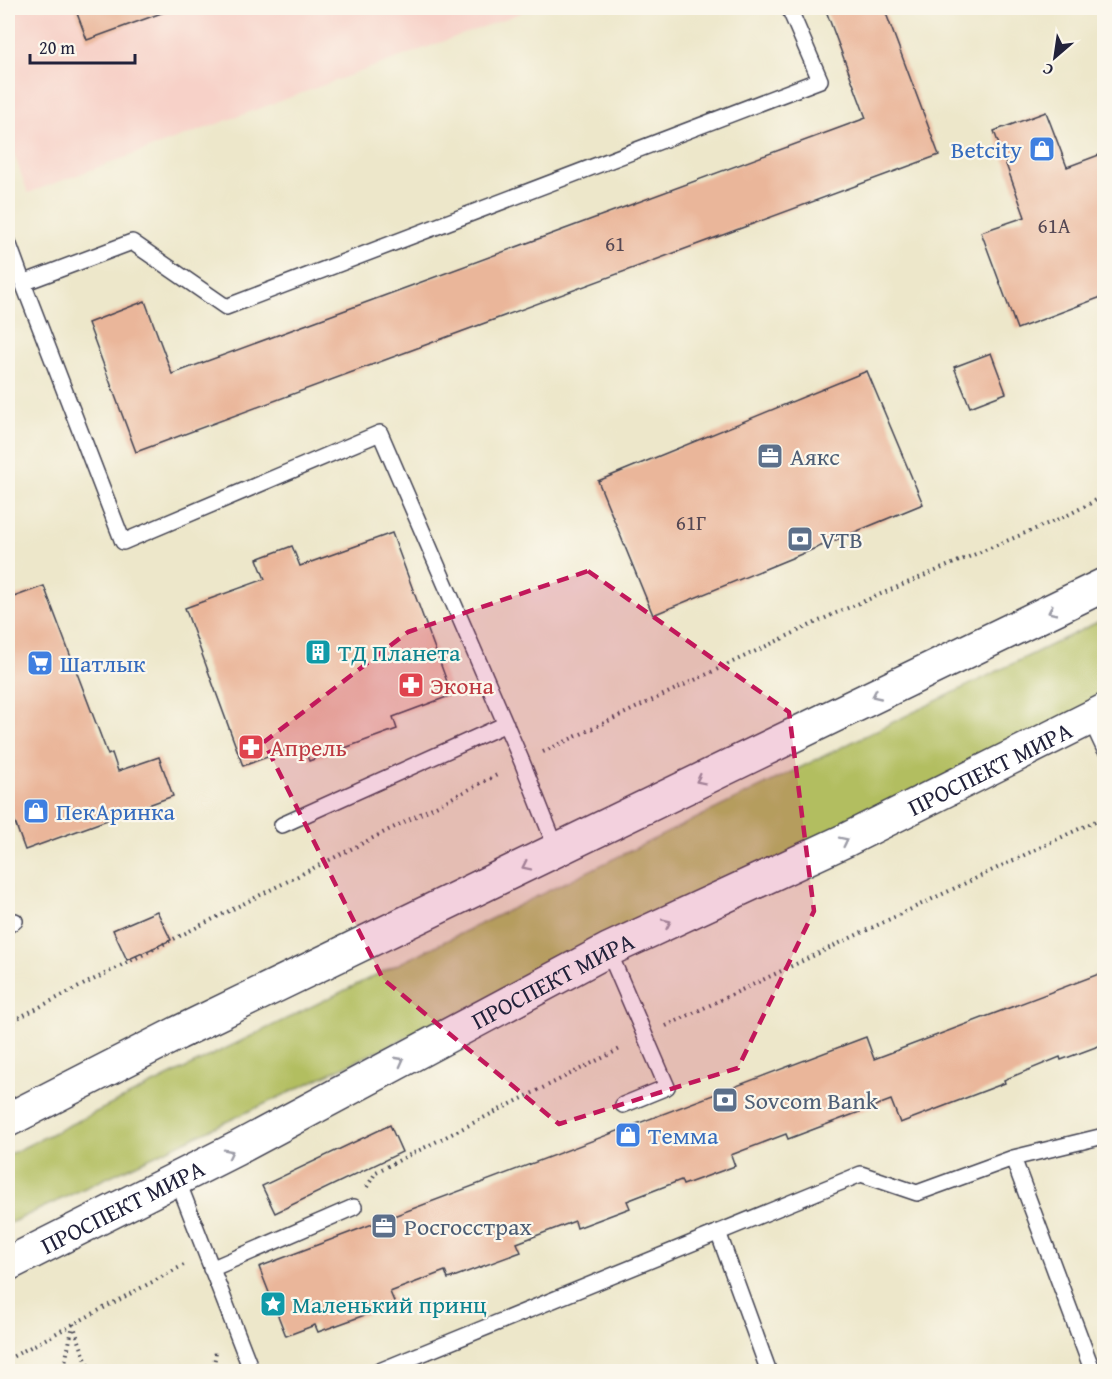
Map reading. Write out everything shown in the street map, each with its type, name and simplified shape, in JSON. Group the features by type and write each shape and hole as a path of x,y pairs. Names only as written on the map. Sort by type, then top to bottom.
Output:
{"main road":[{"path":"8,1117 766,747 1104,585"},
{"name":"ПРОСПЕКТ МИРА","path":"8,1264 236,1149 608,951 846,840 1097,715"}],"lane":[{"path":"23,283 132,242 226,307 820,80 789,8"},
{"path":"8,242 123,542 380,433 506,724 557,850"},
{"path":"1097,715 1104,748"},
{"path":"282,825 506,724"},
{"path":"608,951 667,1087 623,1105"},
{"path":"376,1371 861,1174 917,1192 1013,1158 1104,1136"},
{"path":"1013,1158 1093,1371"},
{"path":"177,1179 252,1371"},
{"path":"212,1269 354,1207"},
{"path":"718,1232 768,1371"}],"path":[{"path":"8,1023 522,762 836,613 1068,515 1104,496"},
{"path":"354,1207 376,1172 645,1036 1104,817"},
{"path":"8,1359 205,1253"},
{"path":"63,1371 73,1324"},
{"path":"73,1324 90,1371"}],"highlighted area":[{"path":"588,571 789,712 814,911 738,1068 559,1124 383,979 264,742 408,632"}],"shaded area":[{"path":"8,8 519,8 521,13 28,193 8,138"}],"green space":[{"path":"1104,619 1104,711 8,1224 8,1155"}],"building":[{"path":"75,8 167,8 167,11 87,40"},
{"path":"825,8 884,8 939,155 136,452 88,323 145,301 172,374 866,118"},
{"path":"1046,112 1067,167 1104,153 1104,296 1017,329 981,232 1025,217 994,131"},
{"path":"991,353 1006,393 970,407 954,367"},
{"path":"867,371 923,504 653,615 598,481"},
{"name":"ТД Планета","path":"392,533 452,695 393,717 397,729 309,761 303,744 243,766 185,608 265,579 257,559 292,546 300,566"},
{"path":"44,586 108,755 112,753 118,771 159,757 173,796 25,850 8,803 8,599"},
{"path":"157,911 171,940 127,960 113,930"},
{"path":"1104,972 1104,1044 1061,1060 1060,1057 1004,1080 1005,1083 900,1123 891,1100 788,1139 786,1134 731,1155 735,1166 683,1185 681,1180 627,1201 630,1208 577,1228 575,1221 517,1243 521,1252 448,1279 445,1271 390,1292 395,1304 318,1332 315,1325 286,1336 259,1267 866,1037 874,1059"},
{"path":"390,1125 402,1152 275,1213 262,1186"}],"place":[{"name":"Betcity","path":"1042,149"},
{"name":"Аякс","path":"770,456"},
{"name":"VTB","path":"800,539"},
{"name":"ТД Планета","path":"318,652"},
{"name":"Шатлык","path":"40,663"},
{"name":"Экона","path":"411,685"},
{"name":"Апрель","path":"251,747"},
{"name":"ПекАринка","path":"36,811"},
{"name":"Sovcom Bank","path":"725,1100"},
{"name":"Темма","path":"628,1135"},
{"name":"Росгосстрах","path":"384,1226"},
{"name":"Маленький принц","path":"273,1304"}]}
